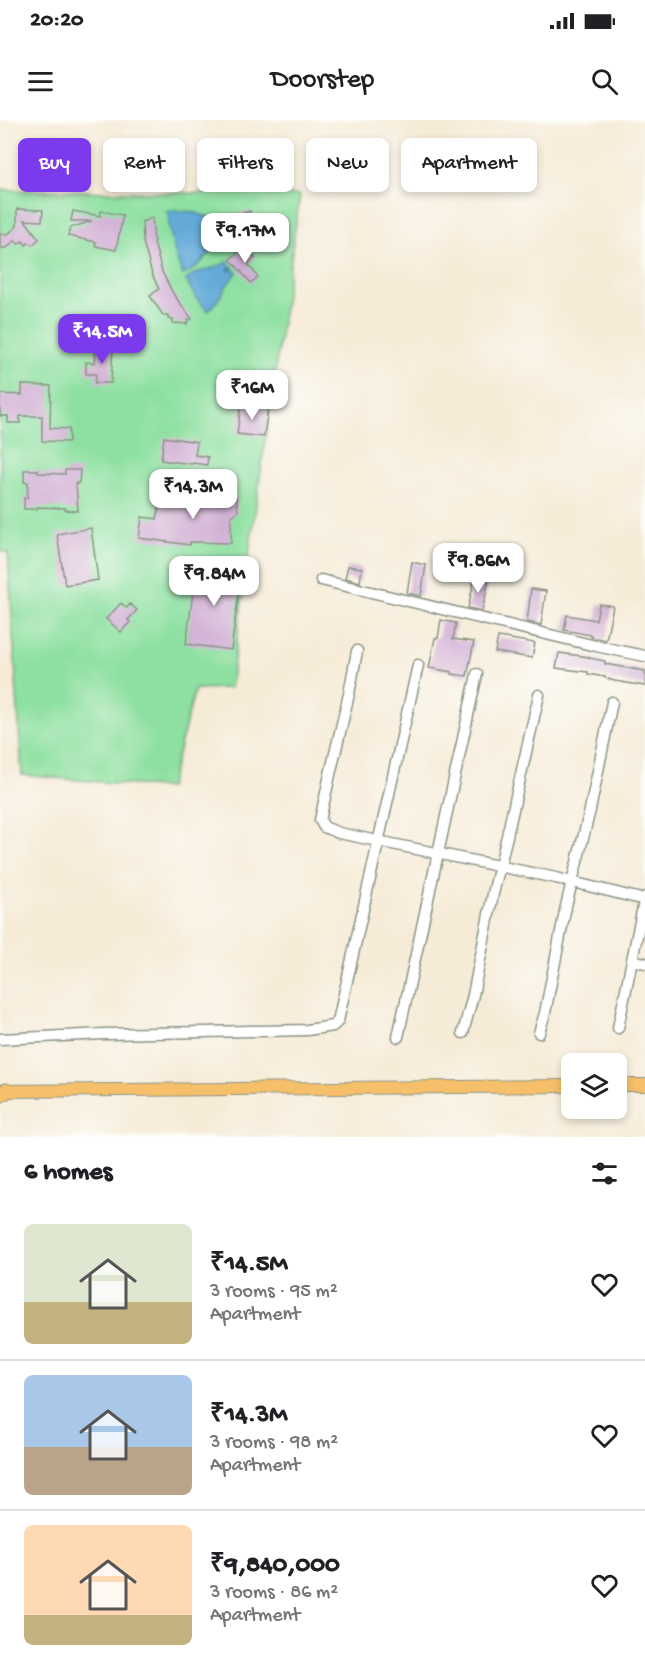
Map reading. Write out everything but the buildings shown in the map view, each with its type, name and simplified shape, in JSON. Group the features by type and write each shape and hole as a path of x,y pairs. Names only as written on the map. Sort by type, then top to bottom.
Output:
{"main road":[{"path":"627,1085 645,1085"},
{"path":"2,1092 561,1086"}],"street":[{"path":"321,580 645,656"},
{"path":"357,651 320,820 324,827 378,841 645,899 618,1028"},
{"path":"0,1039 105,1034 308,1030 333,1026 338,1021 418,665"},
{"path":"398,1037 477,674"},
{"path":"463,1033 539,695"},
{"path":"539,1033 612,702"},
{"path":"632,960 645,963"}],"green space":[{"path":"0,190 300,195 230,688 195,689 169,788 22,775 8,553 0,551"}],"water":[{"path":"166,211 193,212 214,219 225,216 227,228 222,229 221,232 228,230 231,239 217,246 197,267 183,275 172,244"},
{"path":"228,261 232,267 228,269 229,271 233,268 237,273 208,311 196,298 186,280 196,273"}]}
